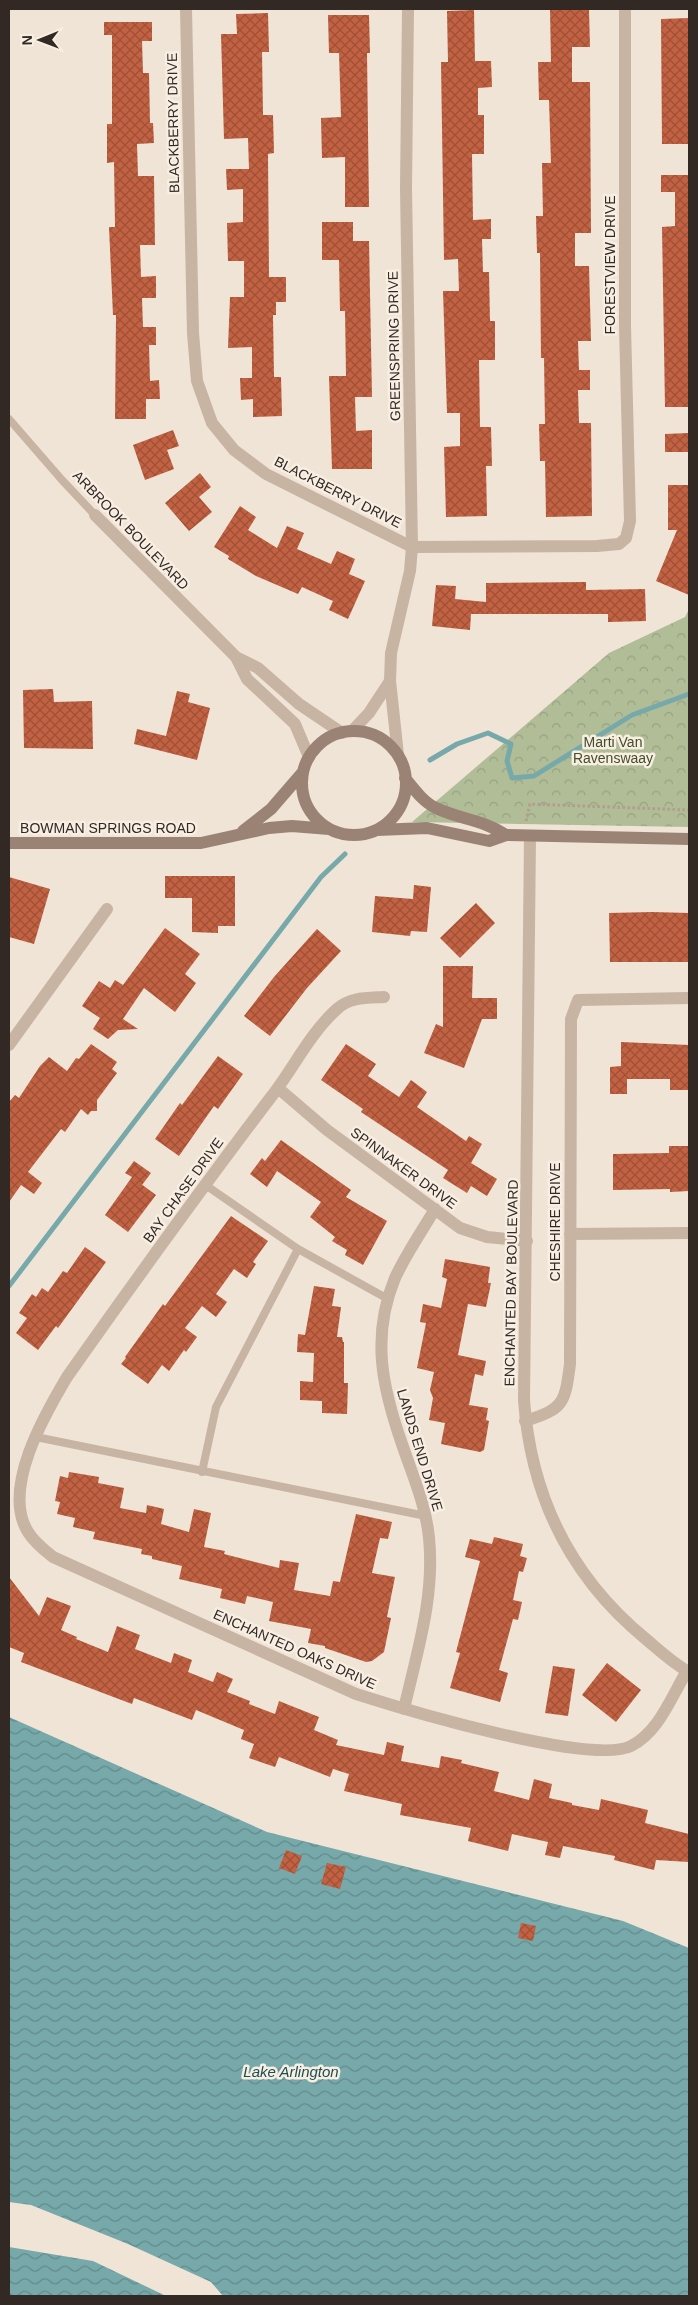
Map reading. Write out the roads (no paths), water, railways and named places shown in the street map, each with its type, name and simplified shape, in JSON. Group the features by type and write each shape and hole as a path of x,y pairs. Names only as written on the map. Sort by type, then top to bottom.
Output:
{"street":[{"name":"BLACKBERRY DRIVE","path":"186,9 193,333 197,381 212,423 234,450 266,474 412,547 597,546 619,544 626,538 630,521"},
{"name":"GREENSPRING DRIVE","path":"398,754 390,681 391,653 410,571 412,547 406,188 408,9"},
{"name":"FORESTVIEW DRIVE","path":"625,9 625,326 630,521"},
{"name":"ARBROOK BOULEVARD","path":"95,515 236,656 258,668 299,704 347,732"},
{"name":"ARBROOK BOULEVARD","path":"236,656 247,679 295,724 310,757"},
{"path":"347,732 369,713 390,681"},
{"path":"377,830 390,821 401,806 406,789 405,771 398,754 385,742 369,733 347,732 334,735 320,744 310,757 304,772 303,789 307,805 316,819 329,829 344,834 361,835 377,830 427,828 489,841 527,830 689,838"},
{"name":"BOWMAN SPRINGS ROAD","path":"236,836 271,809 304,772"},
{"path":"405,778 418,794 434,807 493,826 506,835"},
{"name":"BOWMAN SPRINGS ROAD","path":"9,842 201,843 269,828 292,826 329,829"},
{"name":"ENCHANTED BAY BOULEVARD","path":"527,830 527,1242 524,1400 526,1421 543,1497 559,1534 593,1588 638,1633 688,1672"},
{"path":"9,1045 107,909"},
{"name":"BAY CHASE DRIVE","path":"36,1437 67,1376 204,1184 278,1088 320,1027 338,1008 348,1001 360,998 384,997"},
{"name":"CHESHIRE DRIVE","path":"526,1421 547,1414 561,1404 567,1386 570,1364 571,1019 578,1000 689,998"},
{"name":"SPINNAKER DRIVE","path":"278,1088 327,1130 460,1228 487,1237 527,1242"},
{"name":"LANDS END DRIVE","path":"404,1709 431,1581 426,1516 386,1394 381,1364 381,1343 388,1299 396,1277 435,1209"},
{"path":"570,1234 689,1233"},
{"name":"ENCHANTED OAKS DRIVE","path":"36,1437 25,1465 22,1480 20,1495 22,1512 28,1532 53,1557 356,1694 404,1709 537,1742 600,1750 617,1750 630,1747 651,1733 688,1672"}],"lane":[{"name":"ARBROOK BOULEVARD","path":"9,420 95,515"},
{"path":"204,1184 298,1249 388,1299"},
{"path":"202,1472 216,1408 298,1249"},
{"path":"36,1437 426,1516"}],"water":[{"name":"Lake Arlington","path":"9,1717 267,1832 623,1921 689,1948 689,2296 223,2296 211,2282 128,2244 31,2205 9,2202"},
{"path":"9,2247 93,2261 166,2296 9,2296"}],"waterway":[{"path":"430,760 457,744 488,733 511,744 507,761 512,778 534,776 632,715 689,694"},
{"path":"9,1286 321,877 345,854"}],"park label":[{"name":"Marti Van Ravenswaay","path":"613,750"}]}
